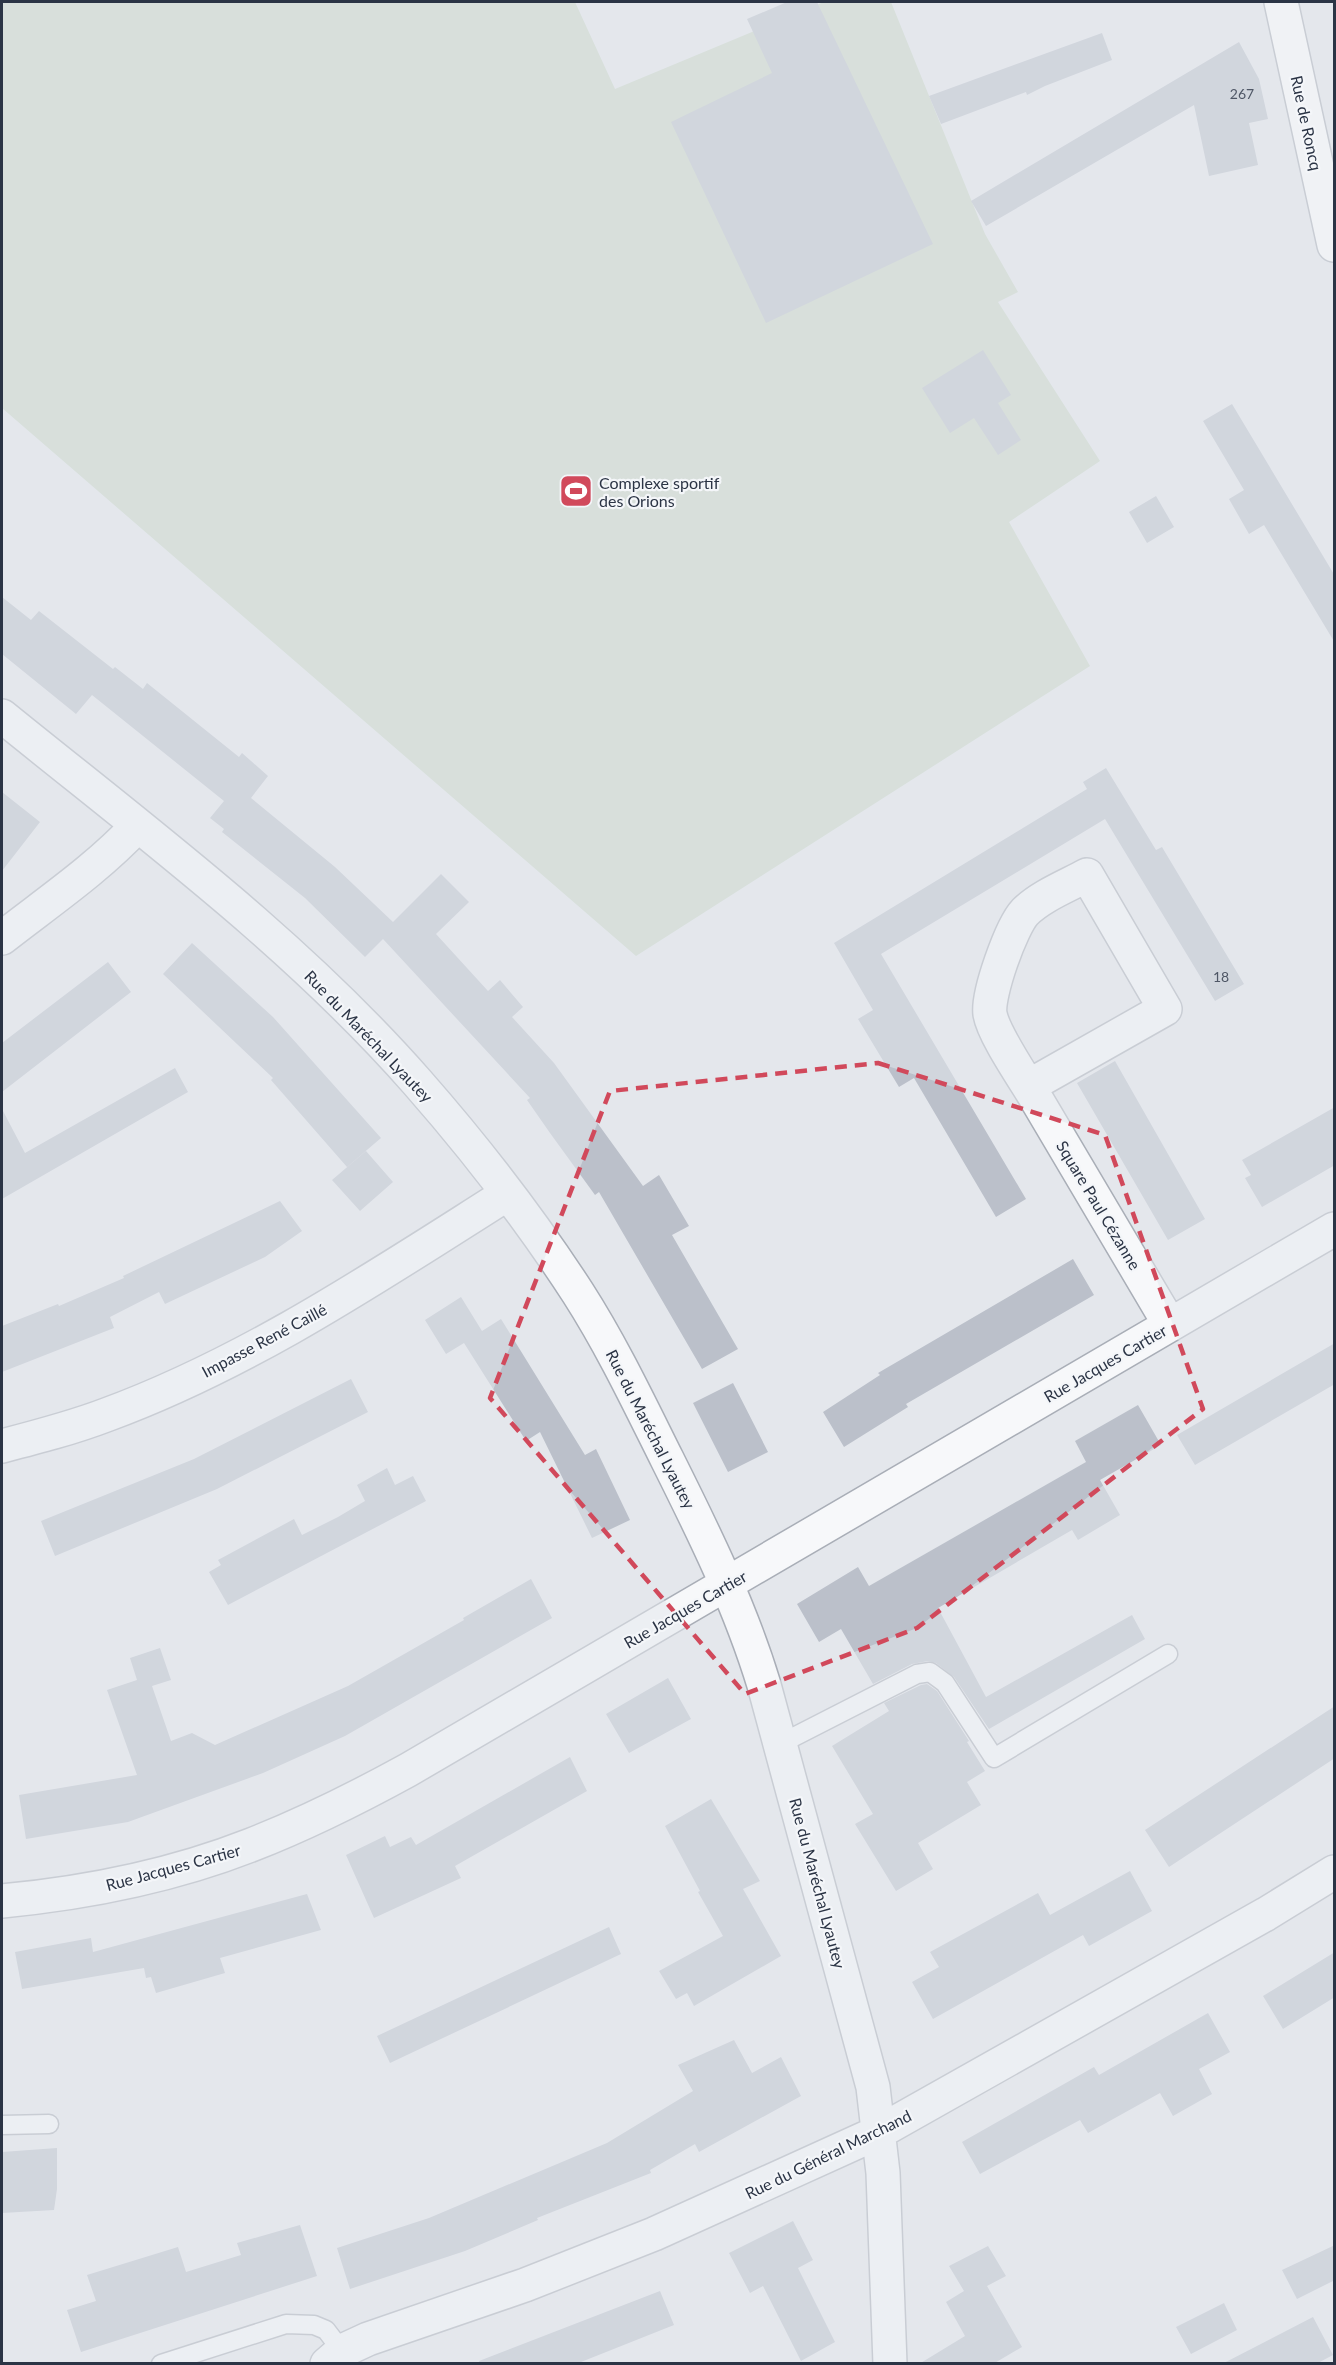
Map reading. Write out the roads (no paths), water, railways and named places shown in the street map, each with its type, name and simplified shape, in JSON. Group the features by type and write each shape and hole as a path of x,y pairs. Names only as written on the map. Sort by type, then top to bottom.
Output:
{"street":[{"name":"Rue de Roncq","path":"1281,2 1335,245"},
{"name":"Rue du Maréchal Lyautey","path":"2,716 220,892 342,1004 417,1082 507,1194 544,1244 599,1328 727,1584 754,1653 780,1744 873,2087 879,2132 891,2364"},
{"path":"2,938 117,848 137,826"},
{"name":"Square Paul Cézanne","path":"1029,1086 1165,1009 1087,875 1034,904 1024,913 1014,931 993,986 990,1015 995,1028 1029,1086 1170,1325"},
{"name":"Impasse René Caillé","path":"2,1446 58,1432 107,1415 211,1369 349,1294 507,1194"},
{"name":"Rue Jacques Cartier","path":"2,1901 40,1898 129,1881 204,1862 289,1830 325,1813 408,1770 1335,1229"},
{"name":"Rue du Général Marchand","path":"335,2357 368,2339 525,2285 644,2238 879,2132 1256,1920 1335,1872"}],"lane":[{"path":"780,1744 917,1674 930,1672 945,1683 994,1758 1168,1654"},
{"path":"2,2125 49,2124"},
{"path":"161,2364 286,2324 314,2325 326,2330 335,2357"}],"place":[{"name":"Complexe sportif des Orions","path":"576,491"}]}
